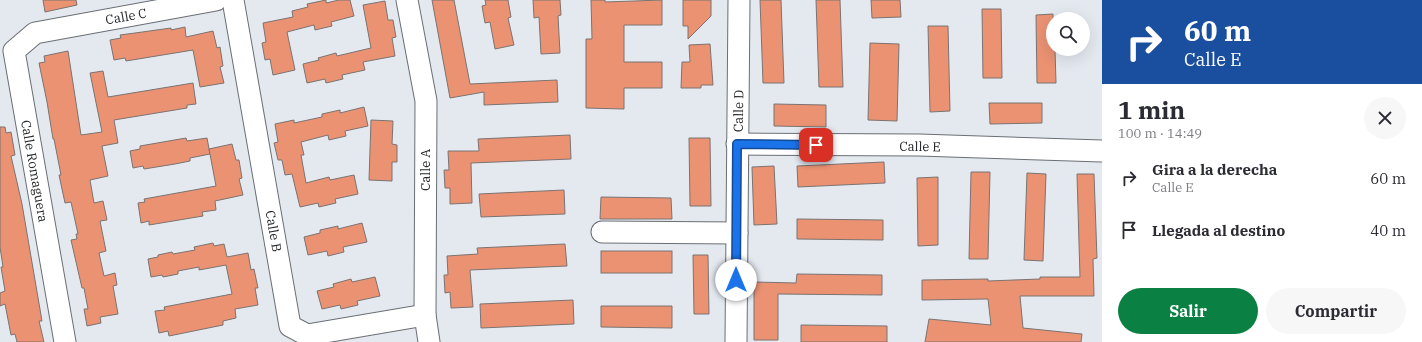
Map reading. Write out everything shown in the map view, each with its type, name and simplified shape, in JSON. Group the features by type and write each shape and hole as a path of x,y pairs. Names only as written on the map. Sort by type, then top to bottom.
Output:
{"street":[{"name":"Calle C","path":"60,28 216,0"},
{"name":"Calle B","path":"233,0 290,326 307,335 425,315"},
{"name":"Calle A","path":"407,0 426,101 425,315 429,342"},
{"name":"Calle D","path":"736,342 739,0"},
{"name":"Calle Romaguera","path":"60,28 35,33 14,51 65,342"},
{"name":"Calle E","path":"737,144 919,145 1102,151"},
{"path":"602,232 737,233"}],"building":[{"path":"43,0 76,0 77,5 45,12"},
{"path":"326,0 326,3 339,0 350,0 354,16 331,22 332,26 315,30 314,25 287,32 295,70 273,75 270,59 265,60 262,43 266,42 263,23 293,17 292,11 308,7 307,4"},
{"path":"432,0 454,0 470,84 557,80 558,102 484,105 484,92 450,98"},
{"path":"485,0 508,0 511,17 508,18 514,45 495,49 490,22 485,23 482,6 486,5"},
{"path":"533,0 560,0 561,15 558,16 560,53 541,54 539,17 534,18"},
{"path":"591,0 605,0 605,2 662,0 662,25 624,25 624,62 662,62 662,88 624,88 624,109 586,108 586,39 592,39"},
{"path":"683,0 711,0 711,16 688,39 688,26 683,26"},
{"path":"760,0 781,0 784,83 763,83"},
{"path":"816,0 840,0 843,87 819,87"},
{"path":"871,0 900,0 901,17 872,18"},
{"path":"385,1 388,20 393,20 396,37 392,38 395,56 363,62 365,70 342,75 343,79 326,83 325,79 307,83 303,64 319,60 318,58 336,53 337,56 371,48 363,5"},
{"path":"982,9 1001,9 1002,78 983,78"},
{"path":"1046,14 1046,56 1055,56 1056,83 1037,83 1036,15"},
{"path":"928,26 948,26 950,111 930,112"},
{"path":"185,27 186,37 213,31 217,48 220,47 223,66 220,67 224,83 200,87 193,50 126,61 125,58 114,60 110,40 121,38 120,35 171,28 171,30"},
{"path":"870,43 899,44 897,121 868,120"},
{"path":"710,44 713,85 701,85 701,88 681,88 682,62 690,62 689,45"},
{"path":"68,51 81,135 102,132 90,73 103,71 108,97 193,83 196,104 187,105 187,108 114,120 118,143 102,146 108,176 90,180 94,203 103,201 107,220 100,221 106,251 99,253 104,276 115,273 117,285 113,286 118,314 100,317 101,323 87,326 84,309 88,309 71,240 77,239 76,234 78,234 71,202 65,203 39,63 45,62 44,56"},
{"path":"989,103 1042,103 1042,123 990,124"},
{"path":"774,104 826,105 826,127 774,126"},
{"path":"364,107 368,126 345,131 346,136 329,140 328,135 301,142 304,155 301,155 306,183 329,177 330,180 354,175 358,194 335,199 336,203 319,207 318,203 300,207 292,174 285,175 282,160 278,160 274,143 278,142 275,124 294,120 294,123 322,117 322,114 340,110 340,113"},
{"path":"371,120 393,121 392,144 397,145 397,162 392,162 392,181 369,180"},
{"path":"0,127 5,127 6,133 11,132 15,155 11,156 22,204 42,321 39,321 44,342 17,342 15,334 11,335 5,304 0,306 0,293 5,291 1,267 3,267 0,247"},
{"path":"570,135 571,159 471,163 472,203 450,204 450,188 445,188 444,170 449,170 448,151 479,151 478,139"},
{"path":"186,138 187,141 207,138 210,154 190,158 190,161 175,164 144,169 143,166 133,168 130,151 140,149 140,146"},
{"path":"689,138 710,138 711,206 690,206"},
{"path":"232,144 236,160 239,160 242,178 239,179 243,195 215,201 216,210 202,212 203,216 149,225 149,221 141,223 138,203 145,202 144,199 216,186 209,149"},
{"path":"884,162 885,183 798,187 797,166"},
{"path":"774,166 777,224 754,225 752,167"},
{"path":"971,172 990,172 988,259 969,259"},
{"path":"1027,173 1046,174 1043,261 1024,260"},
{"path":"1077,174 1094,174 1097,258 1093,259 1094,296 1020,296 1023,328 1082,334 1081,342 925,342 929,319 991,325 988,299 922,300 922,280 988,279 988,281 1040,279 1040,277 1080,277"},
{"path":"938,177 938,245 918,246 917,178"},
{"path":"564,190 565,214 481,217 479,194"},
{"path":"601,197 671,198 672,219 600,219"},
{"path":"797,219 883,220 883,240 797,239"},
{"path":"362,223 367,242 343,247 344,252 328,256 327,251 308,255 304,237 320,233 320,230 338,226 338,229"},
{"path":"213,243 214,246 224,244 227,257 248,253 251,270 254,269 258,288 255,288 258,305 235,309 236,318 223,321 223,325 169,336 168,331 159,333 155,311 165,310 164,307 232,294 226,265 199,270 199,267 178,271 178,274 163,277 162,275 151,277 148,259 172,252 173,254 195,250 194,247"},
{"path":"565,244 567,266 470,270 473,307 451,308 450,292 445,293 444,275 448,275 447,256 478,254 477,248"},
{"path":"601,251 672,251 672,273 601,273"},
{"path":"693,255 708,255 709,314 694,314"},
{"path":"797,274 882,275 882,295 778,294 778,340 754,340 754,282 796,283"},
{"path":"375,277 380,296 357,301 358,305 341,309 340,305 322,309 317,291 334,287 333,284 351,279 352,282"},
{"path":"573,300 574,324 481,328 480,304"},
{"path":"601,306 672,306 672,328 601,327"},
{"path":"801,325 887,326 887,342 801,342"}],"route":[{"path":"736,280 737,144 816,145"}]}
